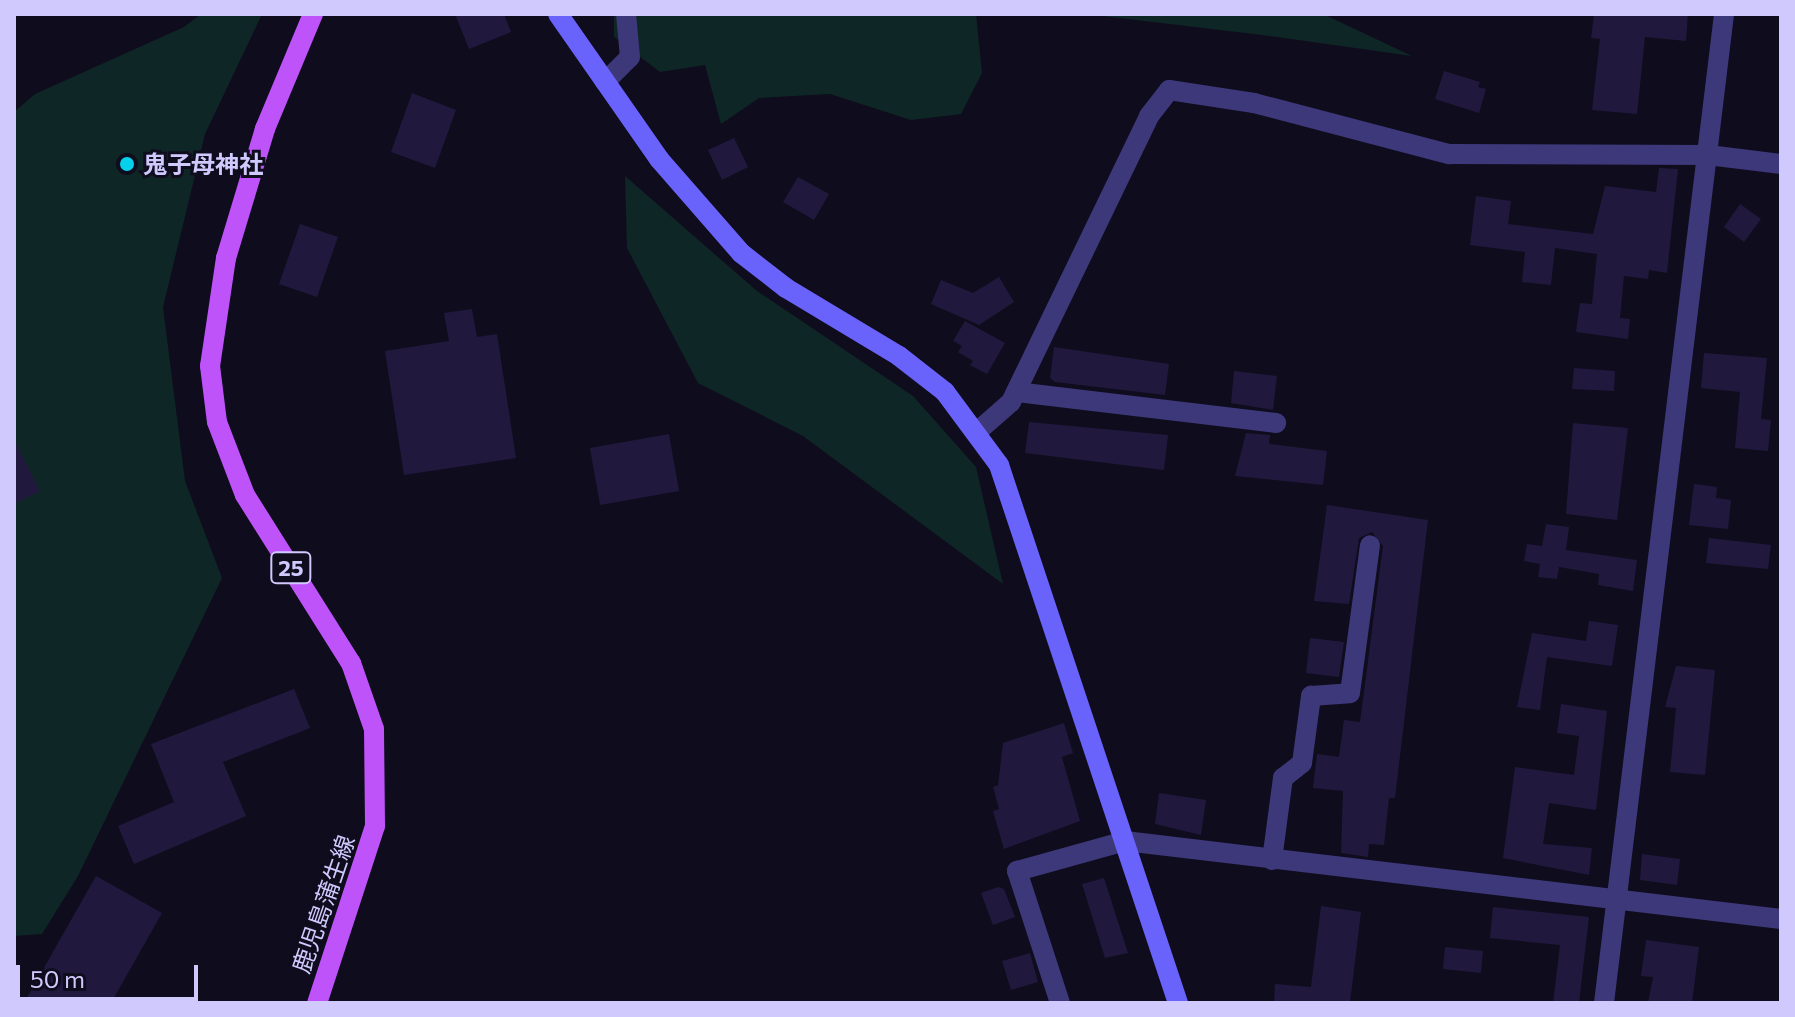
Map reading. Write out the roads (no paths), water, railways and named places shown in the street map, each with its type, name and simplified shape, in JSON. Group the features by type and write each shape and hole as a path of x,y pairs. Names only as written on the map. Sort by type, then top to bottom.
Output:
{"main road":[{"name":"鹿児島蒲生線","path":"313,14 265,129 230,243 215,305 210,366 217,422 245,495 351,663 374,729 375,826 317,1003"}],"street":[{"path":"558,14 659,159 741,253 786,288 899,356 945,392 978,431 1017,508 1178,1003"},
{"path":"605,82 630,57 626,14"},
{"path":"1604,1003 1724,14"},
{"path":"978,431 1016,392 1149,116 1169,90 1254,103 1449,154 1708,155 1781,164"},
{"path":"1016,392 1276,423"},
{"path":"1272,860 1283,778 1302,763 1311,696 1350,693 1370,545"},
{"path":"1060,1003 1017,871 1125,841 1781,919"}],"place":[{"name":"鬼子母神社","path":"127,164"}]}
